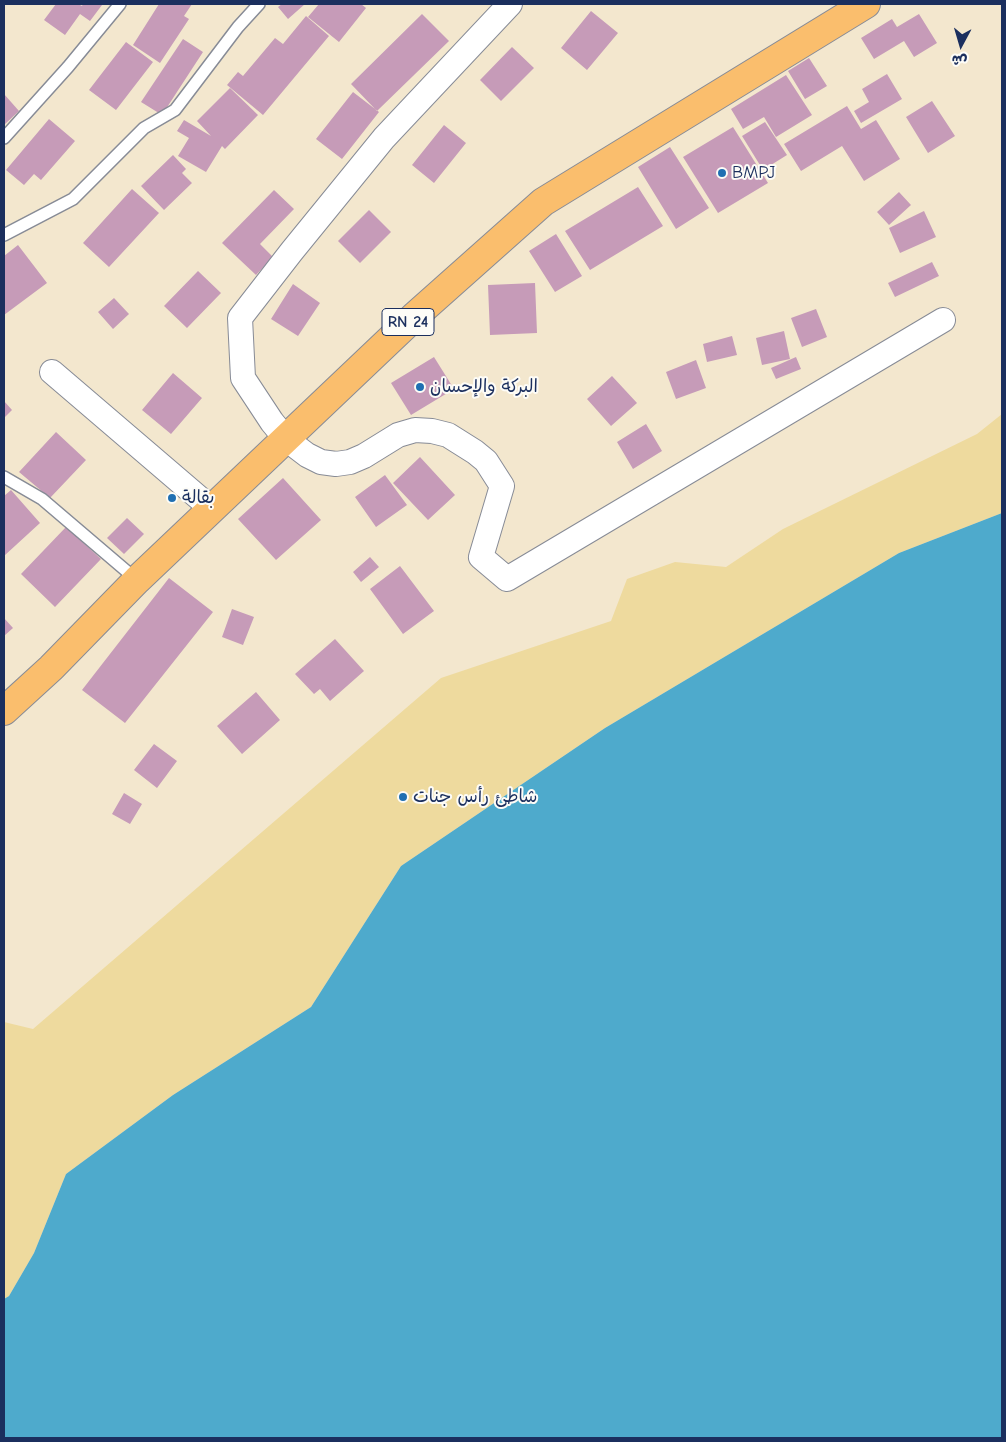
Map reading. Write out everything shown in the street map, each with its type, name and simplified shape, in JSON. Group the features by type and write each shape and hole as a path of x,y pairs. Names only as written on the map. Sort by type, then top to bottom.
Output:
{"main road":[{"name":"RN 24","path":"4,710 51,668 137,580 416,315 543,202 866,4"}],"street":[{"path":"510,4 384,138 240,318 243,378 272,422 286,439 321,462 336,464 350,462 364,456 398,434 415,430 432,431 448,435 475,452 491,467 502,486 481,557 507,579 943,320"},
{"path":"52,372 212,509"}],"lane":[{"path":"4,138 68,67 120,4"},
{"path":"4,235 73,199 144,128 175,110 238,27 258,4"},
{"path":"4,477 42,499 137,580"}],"sand":[{"name":"شاطئ رأس جنات","path":"1002,414 1002,513 899,553 605,728 401,866 311,1007 173,1095 66,1174 34,1253 9,1296 4,1299 4,1022 33,1029 441,678 611,621 627,579 675,562 726,567 783,529 977,434"}],"water":[{"path":"1002,513 1002,1438 4,1438 4,1299 9,1296 34,1253 66,1174 173,1095 311,1007 401,866 605,728 899,553"}],"building":[{"path":"56,4 102,5 90,21 80,14 65,35 44,20"},
{"path":"159,4 192,4 184,16 189,19 160,63 133,45"},
{"path":"282,4 305,4 288,19 278,7"},
{"path":"319,4 361,4 366,8 339,42 308,17"},
{"path":"591,11 618,33 587,70 561,48"},
{"path":"422,14 449,41 377,111 351,84"},
{"path":"919,14 937,43 914,57 904,41 874,59 861,38 892,19 897,27"},
{"path":"306,16 329,36 263,115 227,85 238,72 243,76 275,38 283,44"},
{"path":"183,39 203,52 162,115 141,102"},
{"path":"126,42 153,62 116,110 89,90"},
{"path":"512,47 534,68 501,101 480,80"},
{"path":"809,58 827,86 805,99 788,71"},
{"path":"887,74 902,99 861,123 854,111 869,102 862,89"},
{"path":"786,75 812,115 776,137 764,117 743,129 731,109"},
{"path":"230,88 258,115 225,149 222,146 206,172 178,156 189,138 177,131 184,120 211,136 197,121"},
{"path":"353,92 379,112 342,159 316,139"},
{"path":"4,94 19,111 4,125"},
{"path":"932,101 955,136 928,153 906,117"},
{"path":"847,106 861,129 876,120 900,159 864,181 842,146 801,171 784,144"},
{"path":"49,119 75,141 41,180 34,174 24,185 6,170"},
{"path":"765,122 787,155 763,170 742,136"},
{"path":"444,125 466,143 434,183 412,165"},
{"path":"733,127 768,183 718,213 683,157"},
{"path":"670,147 709,208 676,229 638,167"},
{"path":"173,155 186,169 182,173 192,183 164,210 141,186"},
{"path":"638,187 663,226 590,270 565,231"},
{"path":"132,189 159,213 109,267 83,243"},
{"path":"274,190 294,209 260,244 273,257 256,275 222,243"},
{"path":"899,192 911,205 889,225 877,212"},
{"path":"369,210 391,232 360,263 338,241"},
{"path":"924,211 936,237 900,253 889,228"},
{"path":"556,234 582,276 555,292 529,251"},
{"path":"18,245 47,283 4,315 4,256"},
{"path":"932,262 939,276 895,297 888,283"},
{"path":"198,271 221,293 187,328 164,306"},
{"path":"535,283 537,333 490,335 488,285"},
{"path":"293,284 320,303 298,336 271,319"},
{"path":"114,298 129,314 113,329 98,312"},
{"path":"816,309 827,337 802,347 791,318"},
{"path":"784,331 790,359 762,365 756,338"},
{"path":"732,336 737,355 707,362 703,344"},
{"path":"434,357 454,389 411,415 391,383"},
{"path":"796,357 801,369 776,379 771,368"},
{"path":"696,360 706,388 676,399 666,372"},
{"path":"173,373 202,398 171,434 142,410"},
{"path":"612,376 637,403 611,426 587,399"},
{"path":"4,401 12,410 4,418"},
{"path":"646,424 662,451 633,469 617,442"},
{"path":"56,432 86,460 50,498 19,472"},
{"path":"420,457 455,495 428,520 393,483"},
{"path":"385,475 407,505 376,527 355,497"},
{"path":"283,478 321,520 276,560 238,519"},
{"path":"11,490 40,523 4,556 4,496"},
{"path":"127,518 144,534 124,554 107,538"},
{"path":"66,527 101,559 55,607 21,574"},
{"path":"370,557 379,567 361,582 353,572"},
{"path":"400,566 434,611 403,634 370,589"},
{"path":"169,578 213,612 125,723 82,690"},
{"path":"232,609 254,617 243,645 222,637"},
{"path":"4,618 13,628 4,636"},
{"path":"335,639 364,671 330,701 320,689 314,694 295,674"},
{"path":"256,692 280,720 242,754 217,726"},
{"path":"154,744 177,761 157,788 134,770"},
{"path":"124,793 142,804 130,824 112,814"}],"place":[{"name":"BMPJ","path":"722,173"},
{"name":"البركة والإحسان","path":"420,387"},
{"name":"بقالة","path":"172,498"},
{"name":"شاطئ رأس جنات","path":"403,797"}]}
